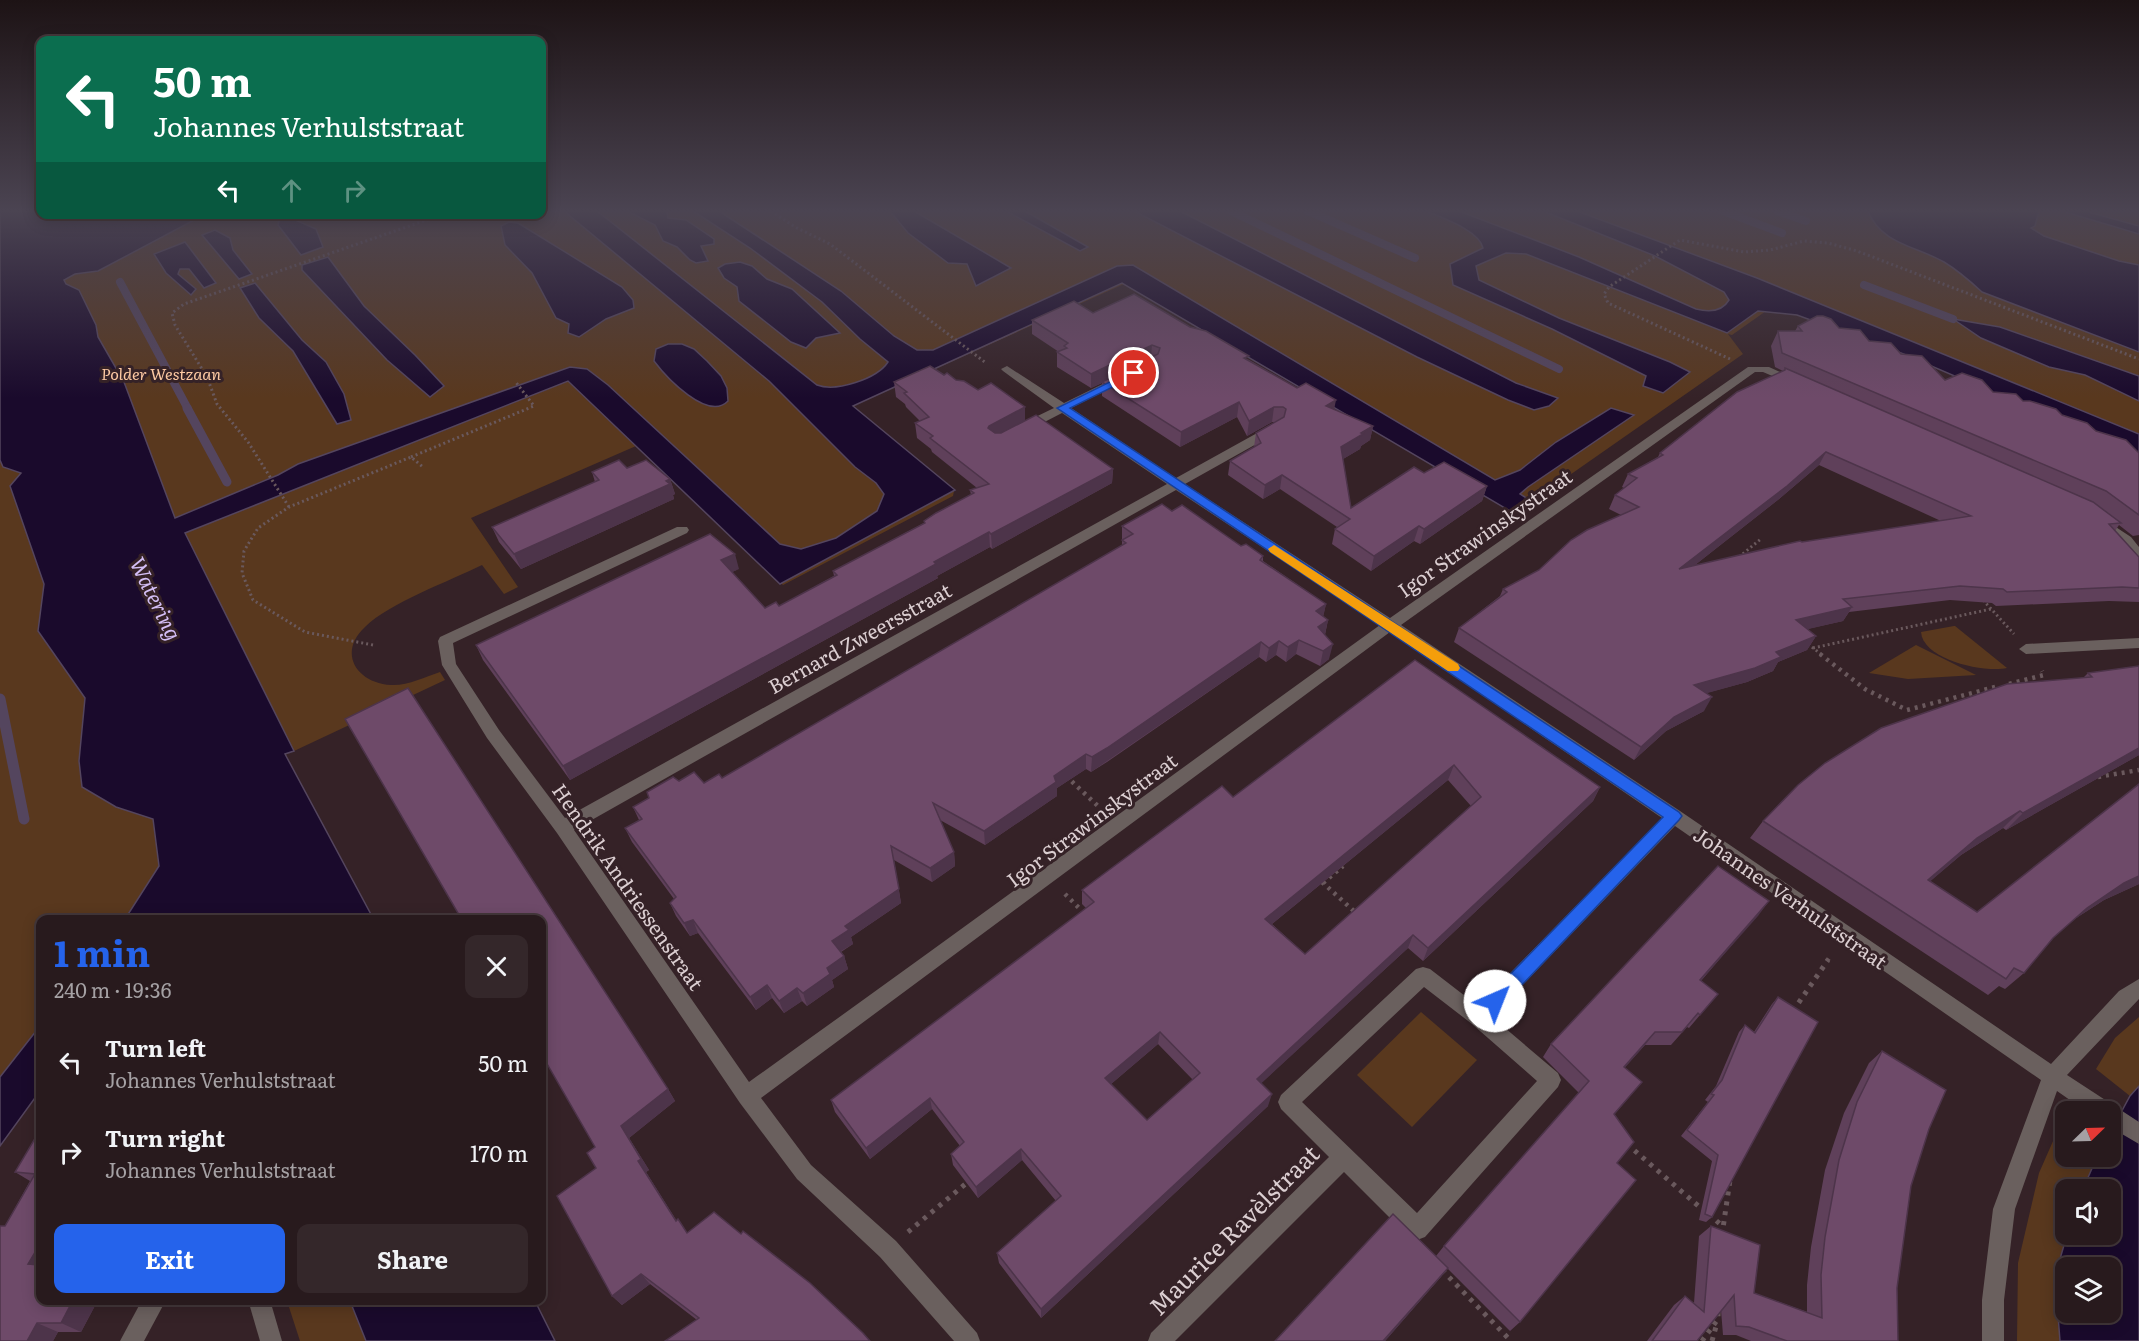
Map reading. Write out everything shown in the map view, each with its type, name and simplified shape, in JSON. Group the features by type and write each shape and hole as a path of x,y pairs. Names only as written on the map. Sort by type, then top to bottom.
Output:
{"street":[{"name":"Johannes Verhulststraat","path":"1007,369 1176,486 1390,624 1674,816 2089,1101"},
{"path":"1752,369 1765,369 1811,389"},
{"name":"Igor Strawinskystraat","path":"747,1096 1049,877 1117,824 1390,624 1752,369"},
{"path":"1015,433 1132,374"},
{"path":"1176,486 1277,427"},
{"name":"Bernard Zweersstraat","path":"562,828 1176,486"},
{"path":"2088,511 2126,540 2139,556"},
{"name":"Hendrik Andriessenstraat","path":"682,531 445,641 449,665 493,734 562,828 747,1096 804,1172 888,1249 969,1341"},
{"path":"2026,649 2139,643"},
{"path":"1479,1018 1674,816"},
{"name":"Maurice Ravèlstraat","path":"1423,975 1479,1018 1551,1080 1417,1229 1288,1102 1423,975"},
{"path":"1993,1341 1993,1300 2004,1209 2052,1077 2126,996 2139,988"},
{"name":"Johannes Verhulststraat","path":"2121,1122 2139,1134"},
{"name":"Maurice Ravèlstraat","path":"1159,1341 1345,1156"},
{"path":"131,1341 152,1305"},
{"path":"260,1305 271,1341"}],"path":[{"path":"272,274 184,304 172,313 175,326 207,377 217,404 248,442 288,504"},
{"path":"869,274 980,357"},
{"path":"1628,274 1608,286 1604,294 1608,303 1752,369"},
{"path":"1916,274 2139,359"},
{"path":"372,645 305,632 253,600 242,573 244,551 258,528 288,504 411,457 534,405 515,381"},
{"path":"411,457 424,468"},
{"path":"1907,710 2044,675 2026,649 1976,593"},
{"path":"1813,648 1992,609"},
{"path":"1803,641 1865,689 1907,710 1916,717"},
{"path":"1060,770 1117,824"},
{"path":"2086,781 2139,770"},
{"path":"1049,877 1089,918"},
{"path":"1317,877 1365,921"},
{"path":"1789,1018 1826,960 1848,936"},
{"path":"1623,1141 1722,1226"},
{"path":"888,1249 978,1173"},
{"path":"1722,1237 1731,1179"},
{"path":"1417,1229 1428,1256 1511,1341"},
{"path":"1712,1341 1718,1319 1718,1307"},
{"path":"1702,1341 1718,1319"}],"green space":[{"name":"Polder Westzaan","path":"0,274 1476,274 1475,281 1641,358 1658,358 1559,318 1478,280 1477,274 2139,274 2139,450 1906,355 1802,317 1785,312 1766,311 1732,335 1728,334 1743,354 1534,500 1519,494 1499,501 1130,284 1124,284 855,405 854,411 954,491 953,496 783,585 642,447 636,446 471,518 518,587 504,594 482,565 404,601 376,618 365,627 352,647 352,656 360,673 379,683 391,685 410,683 440,672 445,680 294,751 185,534 38,631 85,698 79,761 116,807 153,818 159,866 128,915 36,915 36,1031 0,1077"},
{"path":"1955,626 2007,668 1984,668 1956,662 1943,657 1924,642 1921,632"},
{"path":"1916,645 1976,675 1908,679 1869,673"},
{"path":"1421,1012 1477,1060 1412,1127 1357,1075"},
{"path":"2139,1017 2139,1086 2130,1096 2096,1069 2115,1038"},
{"path":"2055,1137 2055,1167 2093,1167 2087,1179 2055,1179 2055,1245 2064,1245 2061,1257 2055,1257 2055,1323 2059,1323 2060,1341 2017,1341 2018,1263 2039,1173"},
{"path":"288,1305 352,1305 366,1341 300,1341"}],"water":[{"name":"Watering","path":"0,274 78,274 64,280 66,284 79,290 96,325 98,337 124,382 175,518 278,475 298,464 570,367 587,369 608,385 780,544 801,549 836,538 877,511 884,494 876,483 855,467 769,381 639,274 676,274 817,385 825,387 835,387 866,379 888,362 860,339 822,302 784,274 814,274 841,291 894,336 917,350 933,350 1100,274 1147,274 1495,480 1520,470 1556,442 1611,408 1634,415 1528,487 1520,494 1528,499 1510,511 1122,283 853,406 955,490 780,584 568,381 185,533 294,751 285,754 371,915 128,915 159,866 153,819 116,807 82,787 79,761 85,698 38,631 44,584 10,486 21,473 3,467 0,460"},
{"path":"167,274 178,274 196,289 191,295"},
{"path":"193,274 209,274 216,283 204,288"},
{"path":"234,274 252,274 239,279"},
{"path":"305,274 340,274 364,306 444,386 430,397 387,360"},
{"path":"532,274 600,274 622,287 633,300 634,308 606,319 579,337 568,333 569,324 556,318"},
{"path":"721,274 761,274 767,279 792,289 840,333 816,338 806,348 791,342 739,301 737,287"},
{"path":"971,274 1000,274 976,286"},
{"path":"1255,274 1302,274 1516,383 1558,398 1549,406 1534,410 1417,357"},
{"path":"1451,274 1478,274 1479,280 1559,318 1690,372 1663,393 1643,386 1646,376 1552,329 1453,285"},
{"path":"1576,274 1616,274 1705,311 1723,307 1729,300 1724,292 1689,274 1745,274 2139,434 2139,455 1901,353 1797,315 1758,311 1727,333"},
{"path":"1960,274 2139,274 2139,352 1982,292"},
{"path":"255,283 302,340 326,362 344,394 351,420 337,424 293,351 259,318 240,288"},
{"path":"1953,319 2000,327 2139,376 2139,401 2085,375 2049,367 1981,338"},
{"path":"668,344 682,344 694,349 707,361 721,376 727,388 728,401 720,406 710,406 699,402 677,386 654,361 656,349"},
{"path":"36,1031 36,1096 0,1146 0,1077"},
{"path":"2139,1086 2139,1341 2060,1341 2059,1323 2121,1323 2121,1257 2061,1257 2064,1245 2121,1245 2121,1179 2087,1179 2093,1167 2121,1167 2121,1113 2130,1096"},
{"path":"352,1305 537,1305 555,1341 366,1341"}],"building":[{"path":"1134,294 1190,327 1206,331 1249,356 1244,358 1297,388 1306,383 1336,400 1326,406 1373,426 1341,447 1351,508 1414,467 1424,473 1444,462 1487,486 1424,529 1419,526 1374,556 1335,529 1350,519 1282,475 1265,485 1230,461 1261,443 1256,433 1284,417 1286,409 1274,407 1249,421 1239,402 1181,432 1102,382 1158,354 1160,348 1152,345 1091,374 1057,352 1067,348 1064,346 1068,343 1032,320 1074,301 1093,313"},
{"path":"1817,316 1831,319 1839,328 1860,330 1869,341 1891,343 1901,354 1922,356 1945,380 1962,373 1982,380 1993,392 2016,394 2023,401 2056,409 2062,415 2087,423 2096,431 2126,440 2139,453 2139,515 2106,491 1782,353 1778,331 1802,331 1798,326"},
{"path":"930,366 978,390 991,383 1025,407 989,426 988,428 995,433 1001,433 1036,415 1113,469 991,534 989,532 934,562 936,564 563,766 476,645 710,534 735,554 721,560 765,608 776,602 779,606 837,575 833,571 925,523 924,521 936,513 974,493 970,490 989,484 930,438 933,436 915,423 929,417 904,393 907,392 894,382"},
{"path":"1785,368 2093,502 2121,523 2109,524 2139,557 2139,588 2007,592 2003,589 1960,586 1843,599 1852,607 1796,620 1816,636 1776,652 1781,657 1755,668 1694,685 1712,697 1674,717 1641,747 1459,628 1507,592 1503,589 1539,570 1571,540 1587,530 1639,507 1615,495 1637,478 1628,474 1663,455 1660,453 1737,392","holes":["1826,452 1971,516 1800,541 1679,569 1787,486"]},
{"path":"619,460 627,468 646,460 670,479 666,481 670,484 514,554 492,527 599,480 592,472"},
{"path":"1162,504 1172,511 1182,505 1241,546 1246,544 1263,556 1260,560 1326,604 1316,611 1328,620 1318,627 1333,644 1323,651 1299,640 1288,647 1279,641 1269,648 1261,642 1107,748 1092,757 1086,754 1054,776 1056,782 984,831 933,803 954,852 930,868 891,846 899,889 845,926 849,930 832,941 844,956 827,968 830,974 803,993 797,988 779,1001 767,985 750,997 693,920 684,923 670,903 676,897 625,828 642,819 633,807 649,798 647,792 673,777 679,781 694,772 704,783 719,774 722,778 1126,543 1122,540 1133,534 1122,526"},
{"path":"1415,660 1600,787 1428,948 1413,935 1257,1079 1272,1094 1041,1309 997,1253 1061,1196 1021,1149 976,1187 951,1154 964,1142 930,1098 866,1148 831,1100 1094,902 1082,890 1222,786 1233,797","holes":["1454,765 1481,797 1305,954 1265,919","1160,1032 1200,1073 1147,1120 1105,1078"]},
{"path":"2139,666 2139,748 2023,813 2020,811 1977,838 1928,880 1977,912 2139,784 2139,876 2124,883 2087,908 2053,938 2024,973 2014,968 2006,979 1763,821 1798,785 1825,763 1881,728 2007,684 2092,677 2088,673"},
{"path":"408,688 668,1089 621,1126 641,1159 638,1161 676,1221 678,1219 687,1233 714,1212 741,1234 743,1231 810,1283 870,1341 665,1341 699,1318 641,1274 612,1296 557,1196 596,1168 587,1153 595,1147 546,1062 546,915 459,915 345,719"},
{"path":"1718,866 1769,901 1700,980 1718,994 1700,1015 1698,1013 1682,1032 1655,1032 1624,1067 1642,1082 1614,1114 1634,1142 1617,1163 1636,1180 1520,1322 1444,1246 1589,1081 1551,1044"},
{"path":"1778,997 1818,1022 1712,1217 1705,1214 1718,1155 1687,1130 1714,1095 1711,1094 1722,1080 1745,1025 1755,1033"},
{"path":"1882,1051 1946,1090 1929,1129 1911,1186 1897,1288 1898,1341 1787,1341 1749,1327 1736,1326 1734,1295 1697,1341 1652,1341 1685,1296 1704,1312 1711,1226 1760,1245 1754,1293 1822,1318 1821,1275 1825,1237 1839,1160 1857,1102"},
{"path":"36,1137 36,1251 28,1264 36,1265 36,1305 70,1305 61,1323 37,1323 27,1341 0,1341 0,1226 5,1226 35,1174 15,1172"},
{"path":"1393,1214 1448,1268 1383,1341 1275,1341"}],"waterway":[{"path":"1361,274 1559,369"},
{"path":"120,282 188,409"},
{"path":"1864,285 1953,319"},
{"path":"187,408 227,482"},
{"path":"0,699 24,819"}],"slow traffic":[{"path":"1274,549 1453,668"}],"route":[{"path":"1134,373 1062,408 1176,486 1390,624 1674,816 1495,1001"}]}
